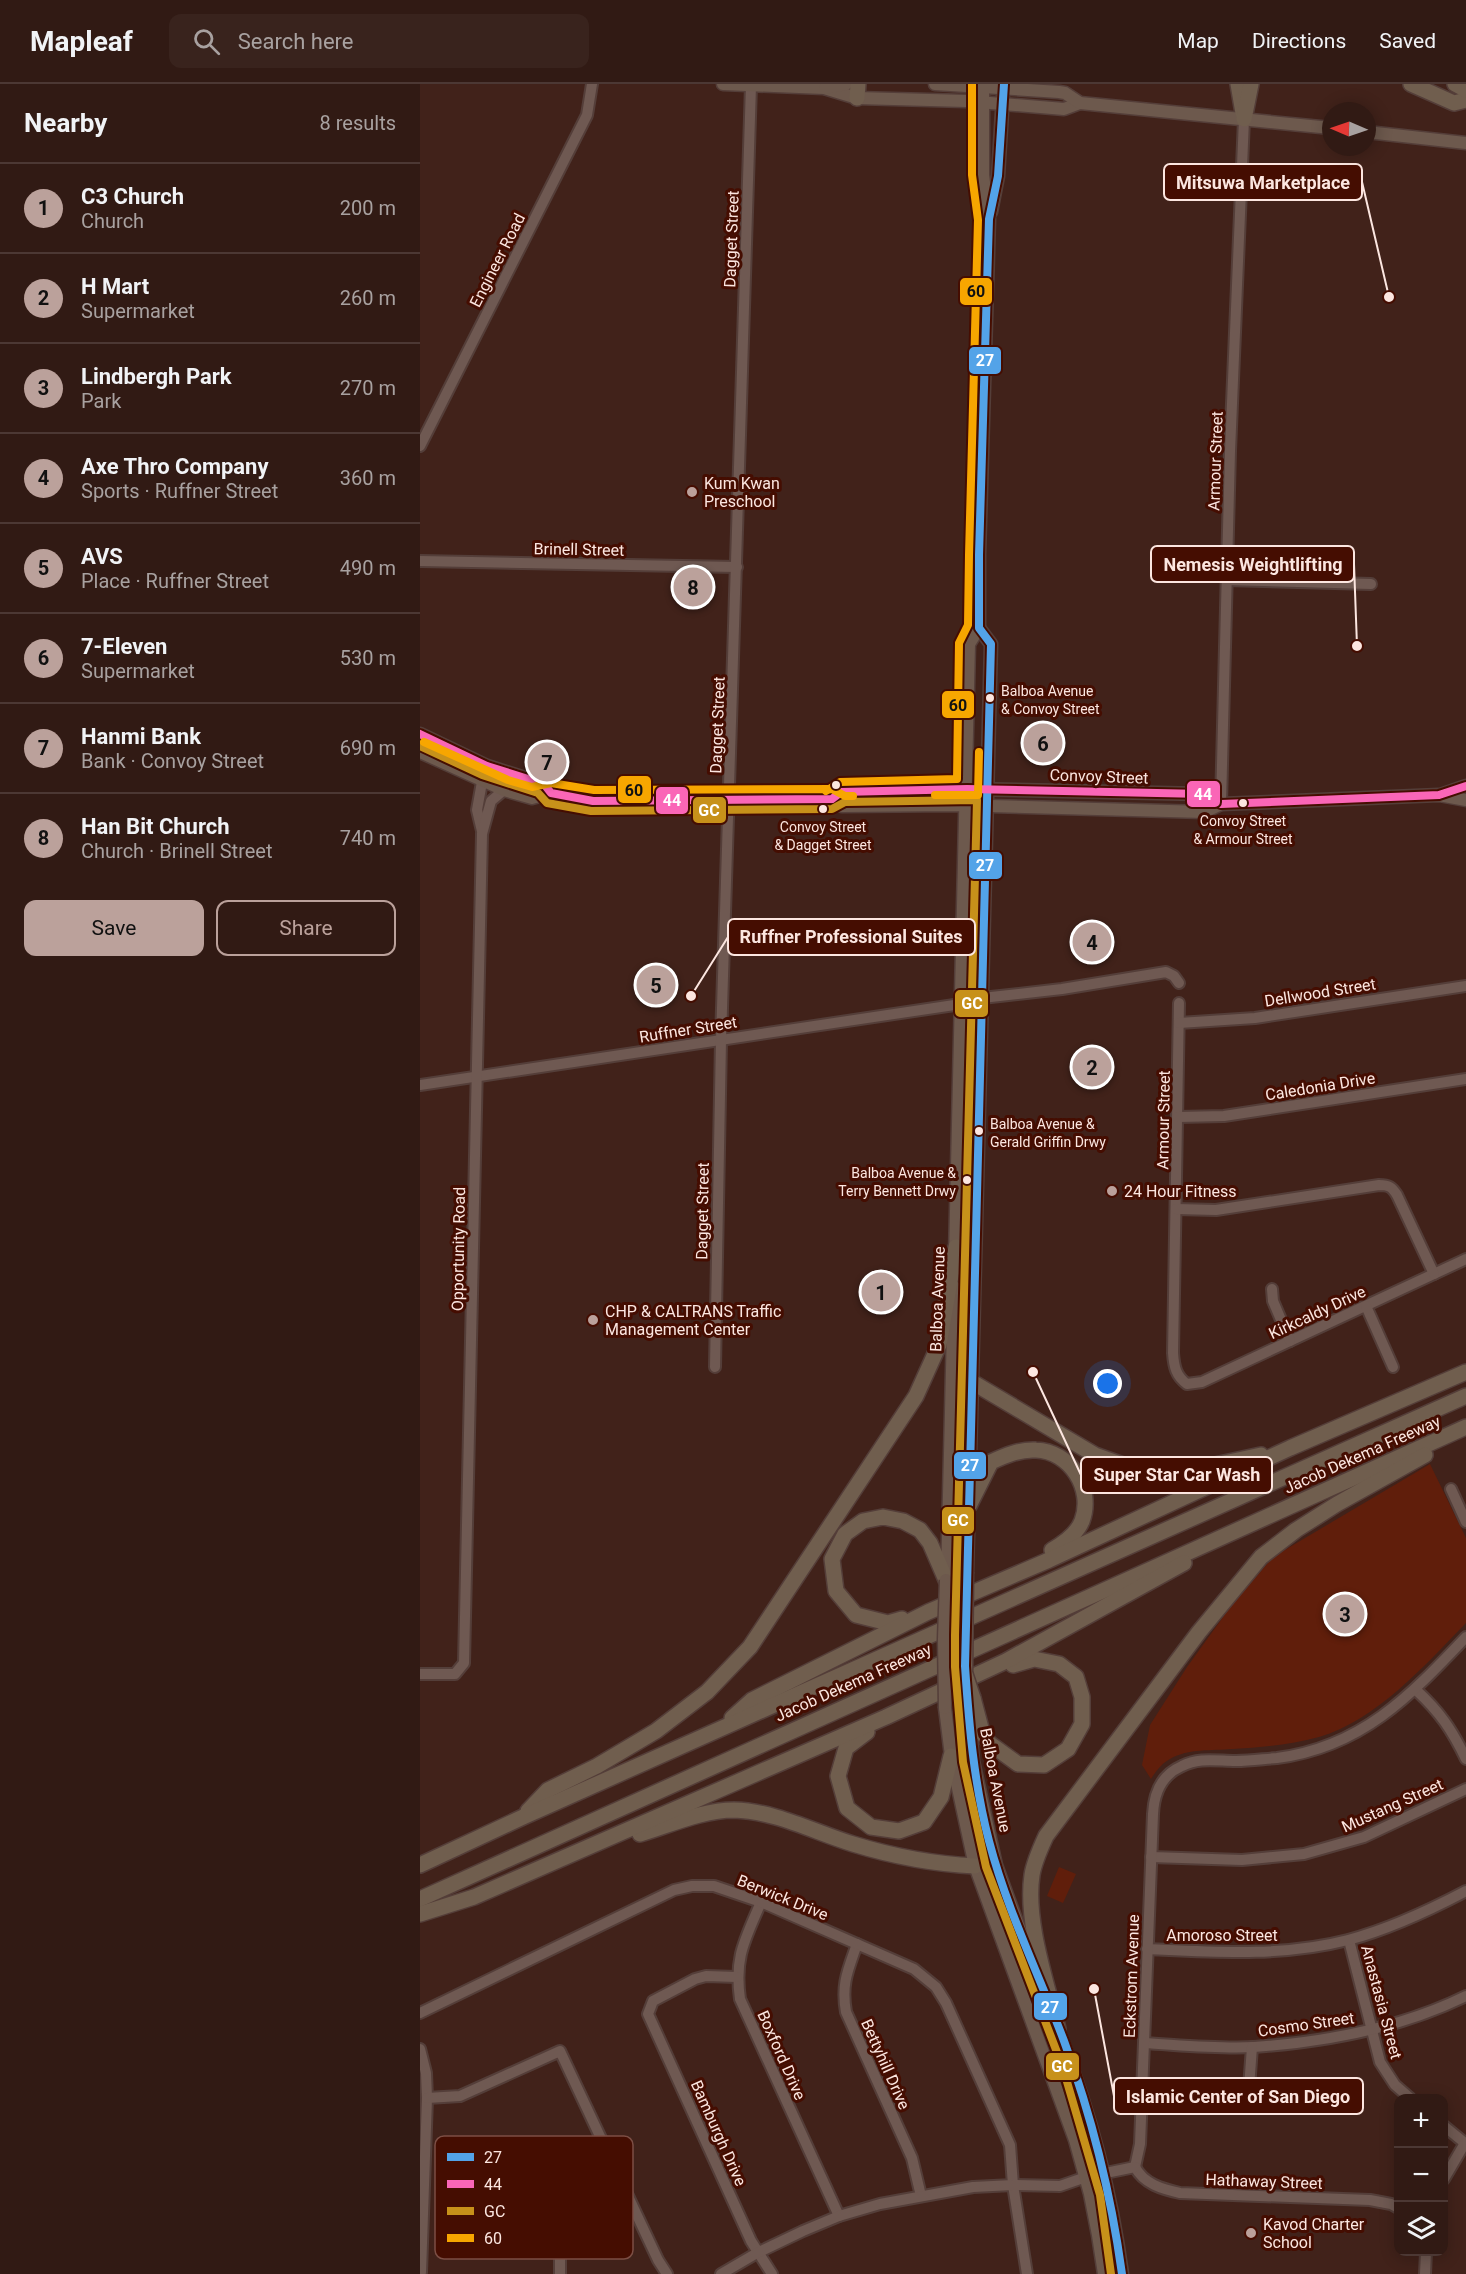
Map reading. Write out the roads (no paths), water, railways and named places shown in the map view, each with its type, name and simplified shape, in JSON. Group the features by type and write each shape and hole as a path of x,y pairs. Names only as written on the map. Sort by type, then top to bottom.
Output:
{"highway":[{"path":"1238,84 1244,119"},
{"path":"1244,119 1251,84"},
{"path":"1411,84 1454,104 1466,100"},
{"path":"1455,84 1466,90"},
{"path":"523,1817 548,1790 597,1766 656,1731 706,1694 750,1647 916,1396 939,1345 956,1247"},
{"path":"721,1728 752,1700 928,1612 1290,1448 1466,1372"},
{"path":"972,1382 1095,1455 1123,1465 1162,1472 1201,1468 1290,1448"},
{"name":"Jacob Dekema Freeway","path":"420,1864 1466,1396"},
{"path":"1058,2029 1031,1915 1032,1875 1037,1857 1051,1828 1199,1632 1261,1557 1296,1530 1337,1504 1466,1429"},
{"name":"Jacob Dekema Freeway","path":"420,1899 1276,1512 1466,1429"},
{"path":"969,1506 991,1462 1010,1454 1036,1450 1061,1458 1077,1473 1086,1494 1082,1521 1068,1540 1012,1575"},
{"path":"420,1914 474,1897 886,1717 972,1673 1006,1662 1276,1512"},
{"path":"928,1612 888,1623 856,1615 836,1591 832,1559 845,1534 863,1521 883,1517 903,1521 920,1530 930,1543 946,1580"},
{"path":"1034,1659 1059,1664 1076,1677 1082,1697 1082,1724 1068,1749 1044,1765 1018,1764 989,1743 982,1732 970,1698 972,1673 1034,1659"},
{"path":"886,1717 846,1748 838,1776 847,1808 871,1827 899,1831 924,1822 941,1797 951,1756"},
{"path":"563,1858 707,1814 731,1810 758,1813 790,1822 897,1857 975,1866"}],"main road":[{"path":"723,84 824,88 1064,109 1080,103 1322,127"},
{"path":"824,88 846,84"},
{"path":"935,84 1004,86 1065,93 1080,103"},
{"name":"Balboa Avenue","path":"983,85 983,175 989,219 979,628 969,644 956,1247 944,1639 945,1708 951,1756 975,1866 1069,2124 1086,2177 1104,2274"},
{"name":"Balboa Avenue","path":"989,219 998,176 1004,86"},
{"path":"1376,133 1466,143"},
{"name":"Balboa Avenue","path":"972,1673 967,1572 991,644 979,628"},
{"name":"Convoy Street","path":"420,734 487,766 547,789 593,801 832,799 842,806 966,805 1204,812 1221,804 1439,795 1466,800"},
{"name":"Convoy Street","path":"420,752 504,790 532,798 547,789"},
{"path":"482,782 485,776 492,775 537,790 547,789"},
{"name":"Convoy Street","path":"1439,795 1466,786"},
{"name":"Convoy Street","path":"832,799 841,792 988,789 1204,794 1221,804"},
{"path":"962,916 972,934 973,991 982,998"},
{"path":"961,1004 969,1006 971,1014 970,1104 977,1135"},
{"name":"Balboa Avenue","path":"970,1698 973,1761 996,1865 1076,2077 1105,2173 1122,2274"}],"street":[{"name":"Engineer Road","path":"420,446 587,115 592,84"},
{"name":"Dagget Street","path":"715,1366 721,1040 751,85"},
{"name":"Armour Street","path":"1221,804 1226,580 1244,119"},
{"name":"Brinell Street","path":"420,561 737,567"},
{"path":"1226,580 1371,584"},
{"path":"482,782 477,810 482,834"},
{"path":"482,834 491,801 504,790"},
{"name":"Opportunity Road","path":"420,1674 455,1674 464,1663 482,834"},
{"path":"982,998 1062,989 1166,972 1174,976 1179,983"},
{"name":"Dellwood Street","path":"1179,1023 1255,1018 1466,986"},
{"name":"Armour Street","path":"1179,1003 1173,1353 1174,1365 1180,1379"},
{"name":"Ruffner Street","path":"420,1085 961,1004"},
{"name":"Caledonia Drive","path":"1178,1117 1224,1116 1466,1078"},
{"path":"1176,1209 1216,1209 1387,1185 1397,1195 1434,1274"},
{"name":"Kirkcaldy Drive","path":"1180,1379 1187,1384 1202,1382 1466,1258"},
{"path":"1272,1289 1273,1301 1290,1341"},
{"path":"1366,1306 1393,1366"},
{"path":"1451,1489 1466,1522"},
{"path":"1466,1637 1416,1690 1448,1724 1466,1759"},
{"name":"Eckstrom Avenue","path":"1135,2167 1140,2144 1151,1857 1154,1804 1158,1787 1172,1772 1193,1761 1278,1758 1334,1742 1385,1715 1416,1690"},
{"name":"Mustang Street","path":"1151,1857 1242,1860 1304,1854 1364,1838 1466,1789"},
{"name":"Berwick Drive","path":"420,2013 674,1890 692,1886 714,1886 761,1902 914,1969 936,1987 946,2003 1010,2145 1013,2185 1027,2274"},
{"name":"Amoroso Street","path":"1148,1949 1241,1953 1289,1950 1349,1940 1424,1913 1466,1891"},
{"name":"Boxford Drive","path":"761,1902 742,1948 737,1977 740,1999 839,2216"},
{"name":"Anastasia Street","path":"1349,1940 1380,2062 1395,2085 1405,2094"},
{"name":"Bettyhill Drive","path":"858,1944 844,1980 843,1994 846,2012 912,2158 921,2196"},
{"name":"Bamburgh Drive","path":"737,1977 706,1976 695,1979 653,2001 648,2013 757,2253 772,2274"},
{"name":"Cosmo Street","path":"1144,2043 1252,2047 1316,2039 1371,2030 1466,1996"},
{"path":"1248,2101 1252,2047"},
{"path":"420,2049 426,2073 427,2098 424,2272"},
{"path":"427,2098 459,2096 560,2051 600,2136"},
{"path":"1448,2130 1465,2144 1448,2171"},
{"path":"721,2274 757,2253 839,2216 880,2204 973,2187 1060,2186 1086,2177 1135,2167"},
{"name":"Hathaway Street","path":"1135,2167 1146,2180 1167,2190 1180,2193 1370,2200 1394,2206"},
{"path":"633,2207 667,2274"},
{"path":"1425,2274 1426,2256"}],"place":[{"name":"Mitsuwa Marketplace","path":"1389,297"},
{"name":"Kum Kwan Preschool","path":"692,492"},
{"name":"Han Bit Church","path":"693,587"},
{"name":"Nemesis Weightlifting","path":"1357,646"},
{"name":"Balboa Avenue & Convoy Street","path":"990,698"},
{"name":"7-Eleven","path":"1043,743"},
{"name":"Hanmi Bank","path":"547,762"},
{"name":"Convoy Street & Armour Street","path":"1243,803"},
{"name":"Convoy Street & Dagget Street","path":"823,809"},
{"name":"Axe Thro Company","path":"1092,942"},
{"name":"AVS","path":"656,985"},
{"name":"Ruffner Professional Suites","path":"691,996"},
{"name":"H Mart","path":"1092,1067"},
{"name":"Balboa Avenue & Gerald Griffin Drwy","path":"979,1131"},
{"name":"Balboa Avenue & Terry Bennett Drwy","path":"967,1180"},
{"name":"24 Hour Fitness","path":"1112,1191"},
{"name":"C3 Church","path":"881,1292"},
{"name":"CHP & CALTRANS Traffic Management Center","path":"593,1320"},
{"name":"Super Star Car Wash","path":"1033,1372"},
{"name":"Lindbergh Park","path":"1345,1614"},
{"name":"Islamic Center of San Diego","path":"1094,1989"},
{"name":"Kavod Charter School","path":"1251,2233"}]}
